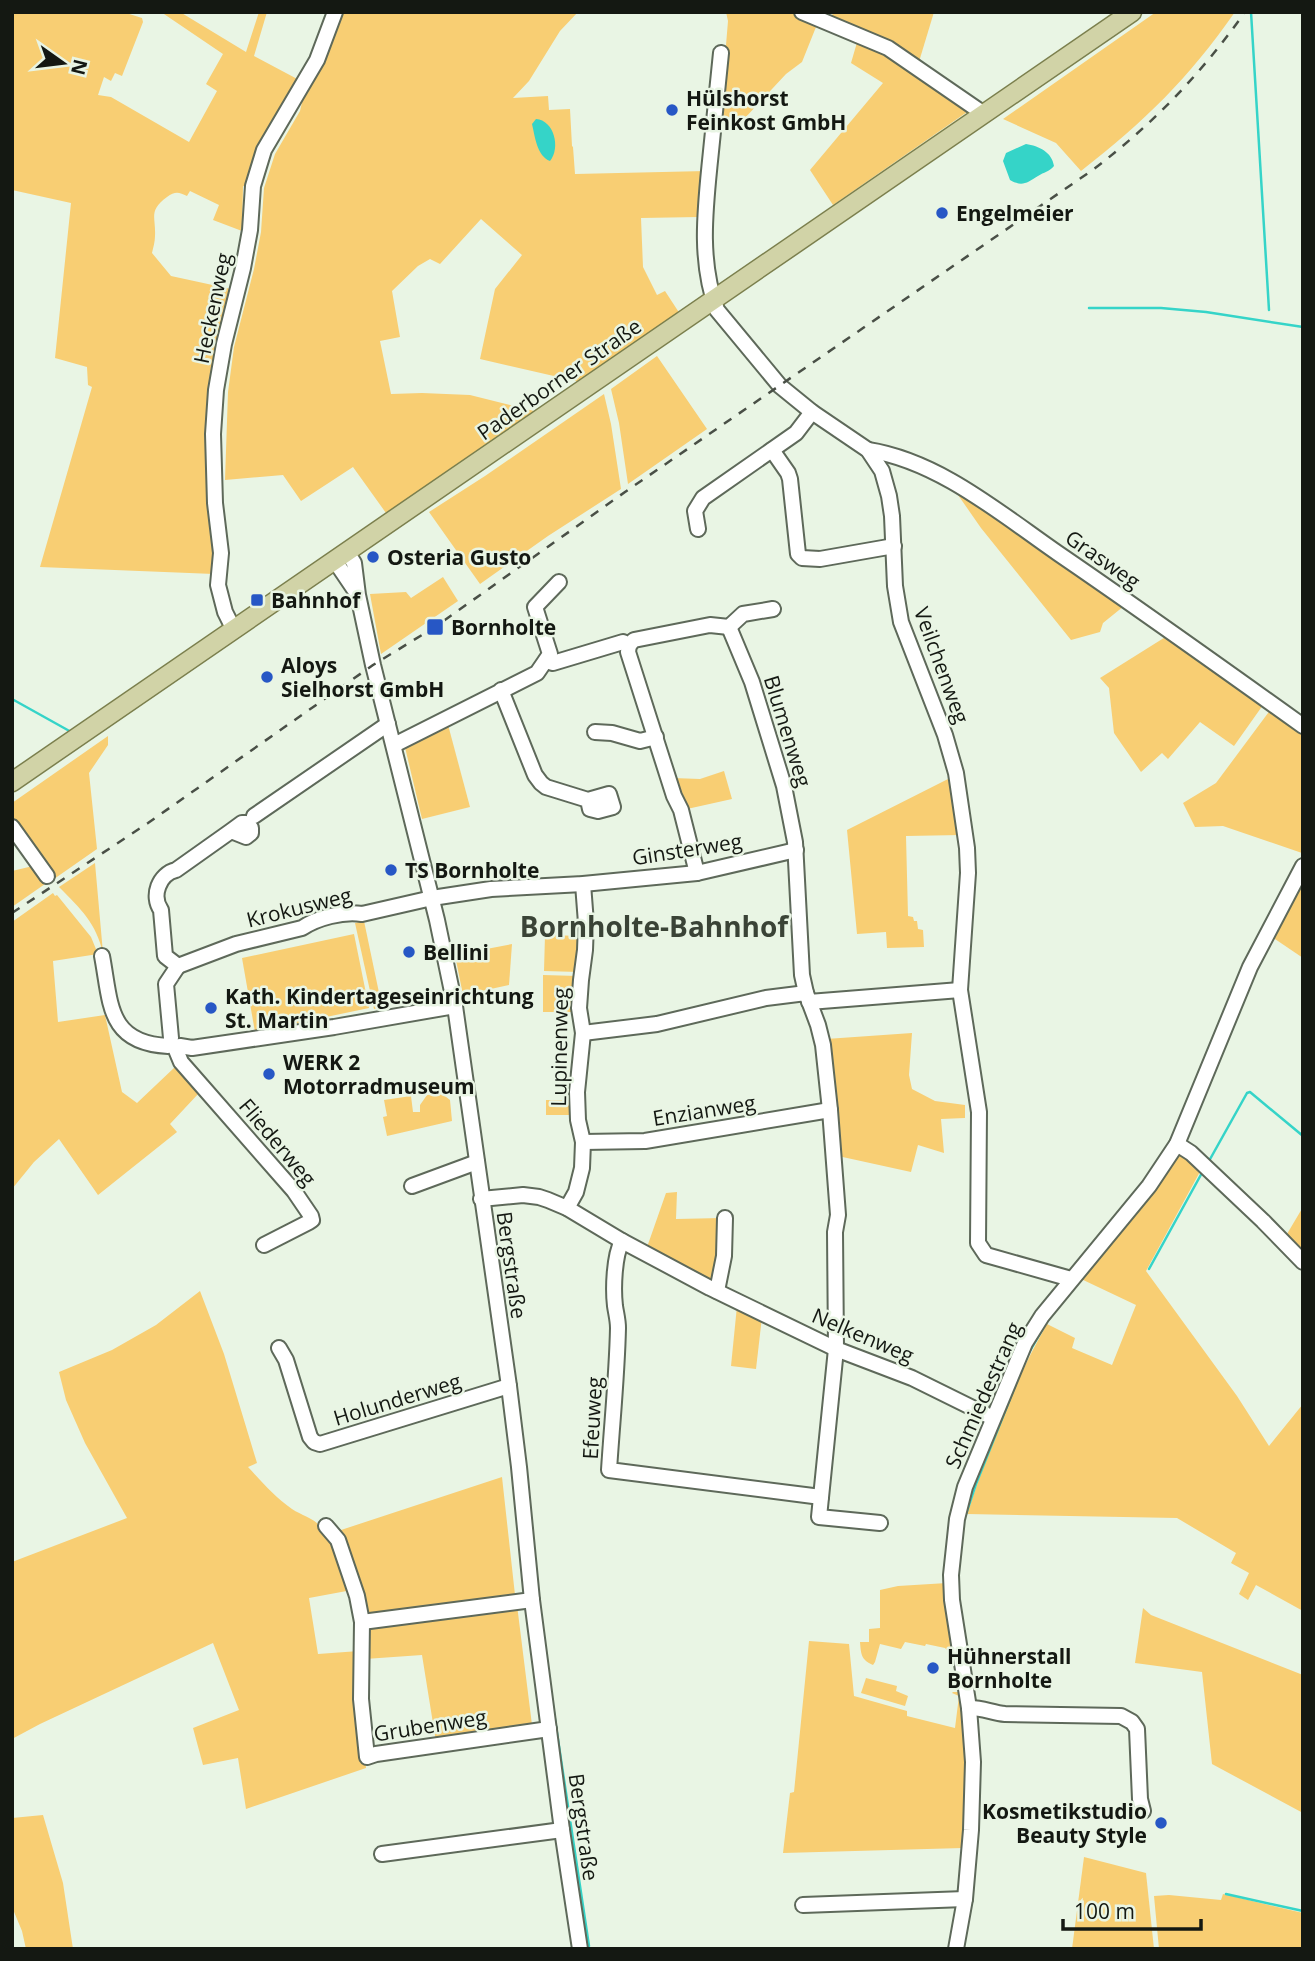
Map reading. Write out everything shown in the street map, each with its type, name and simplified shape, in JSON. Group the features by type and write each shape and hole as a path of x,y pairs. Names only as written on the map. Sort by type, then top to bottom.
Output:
{"main road":[{"name":"Paderborner Straße","path":"12,782 1132,12"}],"street":[{"name":"Heckenweg","path":"234,630 225,612 218,585 221,553 213,434 223,344 243,268 250,230 253,186 264,150 317,60 335,12"},
{"path":"802,12 828,17 888,48 984,114"},
{"path":"714,300 707,275 704,219 721,53"},
{"name":"Veilchenweg","path":"714,300 718,310 771,376 811,412 868,450 882,471 892,516 895,586 901,622 945,735 956,773 967,848 968,873 960,990 979,1112 978,1243 986,1255 1071,1279"},
{"path":"698,529 695,511 703,498 796,432 811,412"},
{"path":"772,450 790,479 798,554 802,558 820,559 894,546"},
{"name":"Grasweg","path":"868,450 913,463 956,484 1089,574 1303,726"},
{"name":"Bergstraße","path":"341,556 358,595 432,898 454,1006 509,1386 532,1600 580,1949"},
{"path":"394,745 537,673 551,653 535,607 559,582"},
{"path":"697,873 681,810 674,796 628,652 629,645 634,640 710,625 729,627 743,614 773,609"},
{"name":"Blumenweg","path":"729,627 752,682 784,786 796,850"},
{"path":"546,661 553,663 623,642 629,645"},
{"path":"501,690 535,775 546,787 588,800"},
{"path":"254,816 388,724"},
{"path":"595,732 612,733 640,741 656,737"},
{"path":"12,827 47,876"},
{"path":"174,1045 166,984 178,966 165,956 161,910 156,896 163,877 231,831"},
{"path":"796,850 802,975 823,1045 831,1110 838,1215 835,1232 835,1349 819,1517 880,1523"},
{"name":"Ginsterweg","path":"432,898 491,888 583,884 697,873 796,850"},
{"name":"Schmiedestrang","path":"956,1949 965,1899 972,1803 969,1708 952,1600 951,1575 957,1519 965,1487 1026,1343 1042,1316 1149,1186 1177,1144 1250,967 1303,866"},
{"name":"Lupinenweg","path":"567,1208 576,1192 582,1168 583,1142 577,1092 583,1033 579,1007 586,923 583,884"},
{"name":"Krokusweg","path":"178,966 236,944 302,928 310,923 351,912 362,914 432,898"},
{"path":"102,956 112,1012 118,1023 128,1034 140,1041 156,1045 192,1048 454,1006"},
{"path":"583,1033 657,1024 766,998 877,998 960,990"},
{"name":"Fliederweg","path":"174,1045 181,1062 294,1191 311,1216 312,1220 309,1222 264,1245"},
{"name":"Enzianweg","path":"583,1142 645,1141 831,1110"},
{"path":"1177,1144 1191,1153 1303,1262"},
{"path":"412,1186 477,1162"},
{"name":"Nelkenweg","path":"481,1199 539,1196 567,1208 622,1241 717,1291 835,1349 912,1378 993,1418"},
{"path":"717,1291 723,1256 725,1218"},
{"name":"Efeuweg","path":"622,1241 618,1249 615,1288 618,1351 609,1470 821,1497"},
{"name":"Holunderweg","path":"279,1348 286,1360 310,1437 320,1444 509,1386"},
{"name":"Grubenweg","path":"326,1526 338,1540 358,1595 362,1622 361,1699 367,1757 549,1729"},
{"path":"362,1622 532,1600"},
{"path":"969,1708 1005,1714 1121,1716 1132,1722 1137,1730 1143,1811"},
{"path":"382,1854 562,1830"},
{"path":"803,1905 965,1899"}],"shaded area":[{"path":"12,12 123,12 142,18 143,22 122,76 115,73 111,81 104,77 98,95 111,97 189,142 217,91 206,84 223,54 161,12 180,12 246,52 259,12 267,12 254,56 301,81 247,187 243,186 242,231 213,220 219,205 190,191 187,196 177,193 170,195 157,206 154,215 155,238 152,253 171,276 231,289 207,437 214,574 40,567 92,387 88,385 87,367 55,358 71,203 12,190"},
{"path":"339,12 578,12 560,31 529,81 513,98 548,96 549,110 570,109 575,174 706,171 699,217 641,218 643,267 657,295 665,291 680,314 580,382 480,359 495,289 522,255 481,219 440,264 430,259 418,266 392,291 400,337 380,341 391,394 470,395 534,411 386,513 353,467 301,501 283,475 225,480 228,392 234,347 261,232 264,188 275,154 300,111 304,94"},
{"path":"726,12 796,12 818,22 802,62 786,74 745,118 720,117 728,21"},
{"path":"834,12 934,12 918,65 835,21 832,15"},
{"path":"1156,12 1235,12 1200,58 1164,98 1081,171 1056,143 1003,119"},
{"path":"858,39 886,50 970,110 833,205 810,170 883,83 851,63"},
{"path":"657,356 707,429 628,484 611,389"},
{"path":"604,394 621,489 480,584 429,512"},
{"path":"949,482 1124,606 1103,623 1100,632 1071,640 981,528"},
{"path":"443,577 458,601 381,654 370,594 406,592 411,598"},
{"path":"1167,636 1263,705 1234,746 1200,722 1168,759 1162,753 1141,772 1114,733 1109,688 1100,678"},
{"path":"1271,709 1303,732 1302,853 1223,826 1195,827 1183,803 1216,783"},
{"path":"447,721 470,807 422,819 404,743"},
{"path":"108,736 108,745 89,773 97,849 54,879 12,820 12,803"},
{"path":"724,771 732,799 687,809 673,778 700,779"},
{"path":"950,778 954,779 961,835 906,836 908,916 917,921 918,929 923,930 924,947 887,948 886,932 857,934 847,830"},
{"path":"95,863 103,953 92,925 59,887"},
{"path":"33,866 45,884 12,907 12,871"},
{"path":"1303,879 1303,958 1272,937"},
{"path":"53,893 91,937 98,954 53,961 58,1022 105,1015 122,1092 137,1103 175,1067 199,1093 170,1124 177,1132 98,1195 59,1139 34,1162 12,1189 12,922"},
{"path":"364,921 382,1007 374,1009 355,923"},
{"path":"354,934 369,1008 255,1032 242,958"},
{"path":"545,935 583,936 582,947 578,951 579,972 544,971"},
{"path":"512,944 509,985 463,995 455,955"},
{"path":"543,975 578,976 576,1008 573,1012 543,1012"},
{"path":"912,1033 909,1075 912,1089 935,1101 965,1105 965,1118 941,1119 944,1153 918,1145 911,1172 838,1156 826,1039"},
{"path":"441,1093 450,1100 452,1121 387,1136 383,1117 387,1116 384,1100 411,1096 413,1112 420,1112 420,1105 427,1095"},
{"path":"546,1100 574,1100 574,1115 546,1115"},
{"path":"1182,1153 1202,1168 1146,1271 1237,1396 1269,1446 1303,1404 1303,1611 1256,1585 1248,1600 1239,1594 1249,1573 1231,1563 1236,1553 1177,1518 967,1514 1013,1393 1047,1324 1075,1338 1072,1348 1112,1365 1136,1305 1079,1278 1177,1154"},
{"path":"677,1192 676,1219 722,1218 721,1248 713,1281 707,1282 646,1250 666,1193"},
{"path":"1303,1207 1303,1259 1284,1239"},
{"path":"200,1291 224,1354 257,1463 248,1467 280,1499 314,1521 326,1533 339,1556 352,1590 309,1598 318,1654 359,1651 359,1699 366,1768 246,1809 238,1758 203,1765 193,1728 239,1710 213,1643 12,1739 12,1562 127,1518 85,1443 66,1400 59,1372 112,1350 156,1325"},
{"path":"737,1306 762,1317 756,1369 731,1366"},
{"path":"502,1477 515,1595 366,1616 363,1593 341,1530"},
{"path":"947,1583 956,1654 951,1655 945,1648 905,1642 901,1649 880,1644 873,1665 864,1659 860,1642 869,1642 869,1629 880,1628 880,1590 898,1586"},
{"path":"517,1605 532,1725 436,1742 422,1655 365,1659 365,1627"},
{"path":"1143,1608 1151,1615 1303,1675 1303,1813 1212,1764 1202,1672 1135,1663"},
{"path":"809,1641 849,1644 854,1696 907,1711 907,1716 955,1728 959,1696 952,1693 958,1692 964,1699 963,1848 783,1853 790,1793 794,1792"},
{"path":"866,1678 897,1686 896,1691 908,1696 905,1706 861,1693"},
{"path":"43,1815 63,1883 73,1949 26,1949 12,1907 12,1818"},
{"path":"1084,1857 1146,1873 1154,1949 1072,1949"},
{"path":"1223,1894 1303,1913 1303,1949 1159,1949 1154,1896 1221,1900"}],"water":[{"path":"536,119 547,124 554,136 555,149 550,161 542,155 537,146 532,124"},
{"path":"1026,144 1044,150 1051,157 1054,166 1021,184 1010,180 1003,161 1006,153"}],"waterway":[{"path":"1251,12 1269,310"},
{"path":"1089,308 1161,308 1303,327"},
{"path":"12,699 73,733"},
{"path":"1209,1161 1250,1092 1303,1136"},
{"path":"1149,1269 1203,1171"},
{"path":"966,1514 1027,1356 1042,1330"},
{"path":"551,1693 589,1946"},
{"path":"1226,1894 1303,1911"}],"railway":[{"path":"12,913 148,823 373,665 435,627 625,492 1094,169 1137,134 1176,96 1245,12"}],"place":[{"name":"Hülshorst Feinkost GmbH","path":"672,110"},
{"name":"Engelmeier","path":"942,213"},
{"name":"Osteria Gusto","path":"373,557"},
{"name":"Bahnhof","path":"257,600"},
{"name":"Bornholte","path":"435,627"},
{"name":"Aloys Sielhorst GmbH","path":"267,677"},
{"name":"TS Bornholte","path":"391,870"},
{"name":"Bellini","path":"409,952"},
{"name":"Kath. Kindertageseinrichtung St. Martin","path":"211,1008"},
{"name":"WERK 2 Motorradmuseum","path":"269,1074"},
{"name":"Hühnerstall Bornholte","path":"933,1668"},
{"name":"Kosmetikstudio Beauty Style","path":"1161,1823"}],"district":[{"name":"Bornholte-Bahnhof","path":"654,926"}]}
